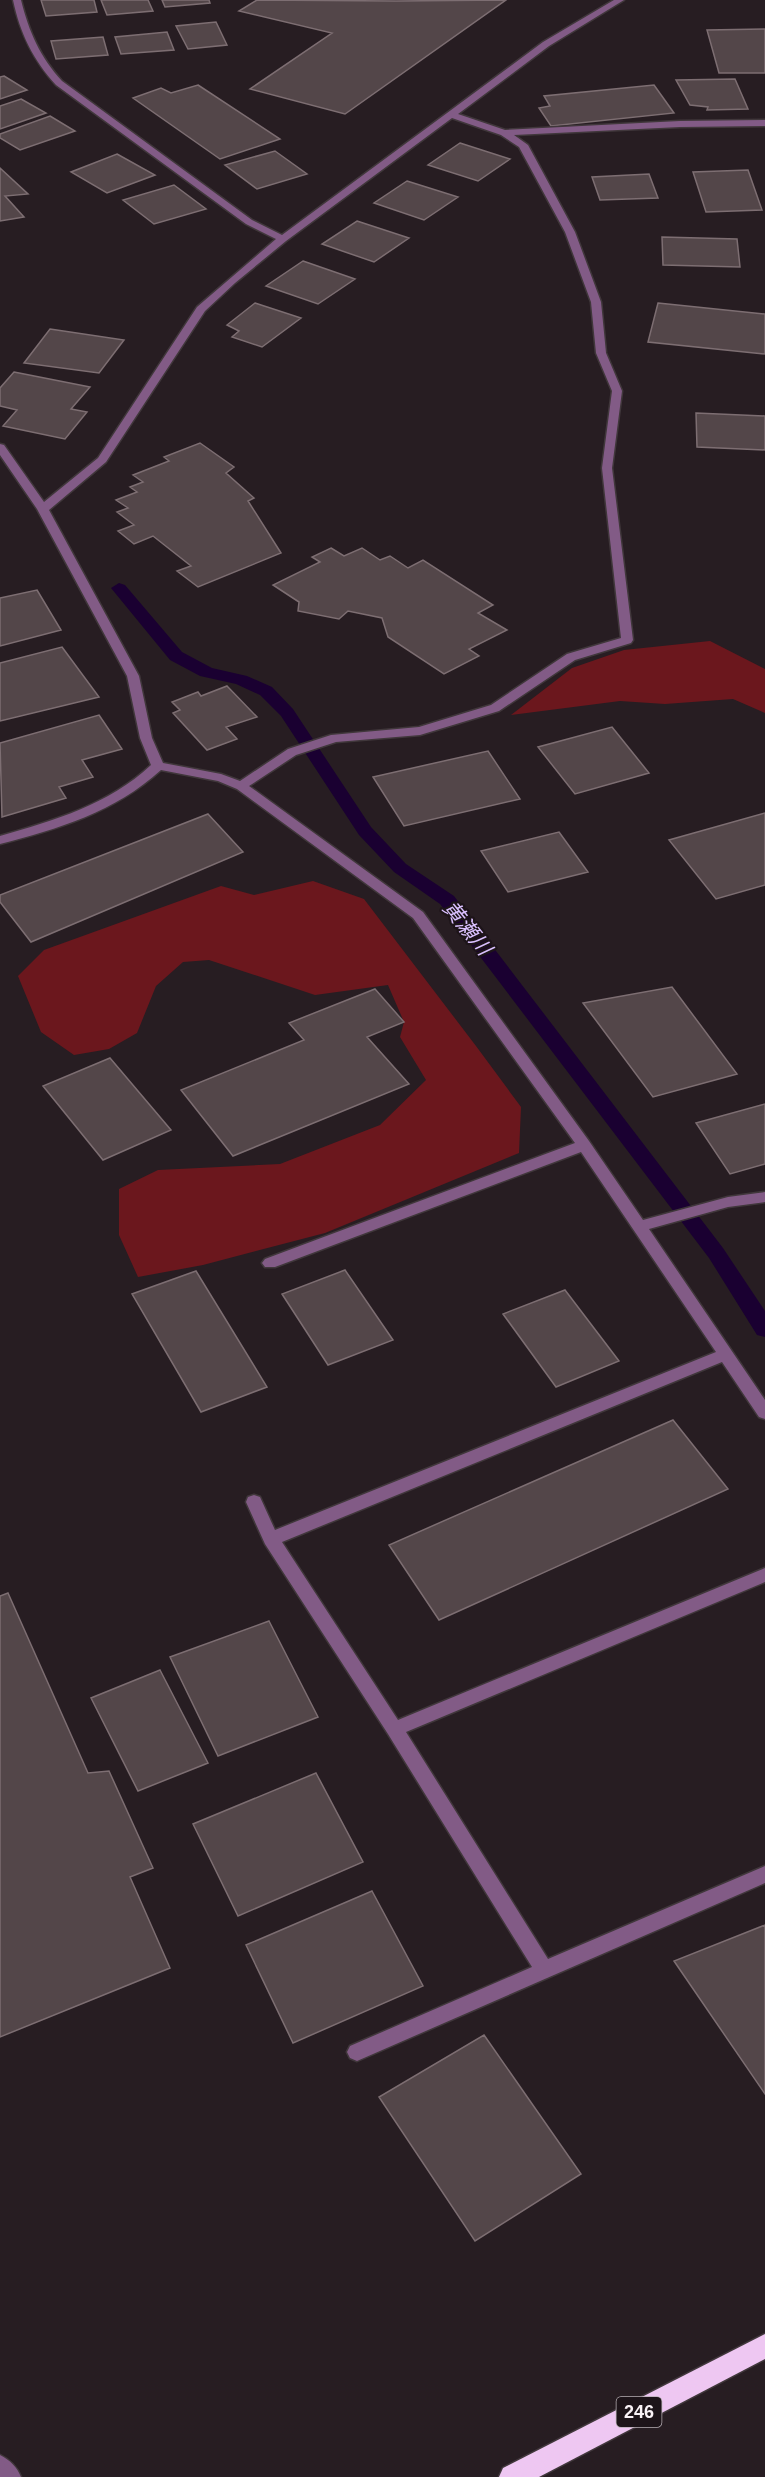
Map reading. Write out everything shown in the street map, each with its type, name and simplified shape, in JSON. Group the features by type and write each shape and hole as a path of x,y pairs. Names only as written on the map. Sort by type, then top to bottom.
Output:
{"highway":[{"name":"246","path":"512,2477 765,2346"}],"street":[{"path":"17,0 23,28 41,66 59,83 249,222 283,239"},
{"path":"43,509 102,460 201,309 231,281 283,239 546,44 620,0"},
{"path":"241,786 292,752 335,738 420,731 495,708 571,657 627,640 607,468 617,391 601,353 596,302 570,232 523,145 504,133 452,115"},
{"path":"504,133 680,124 765,123"},
{"path":"0,447 5,458 43,509 133,676 146,738 158,766"},
{"path":"158,766 221,778 241,786 418,915 584,1145 765,1413"},
{"path":"0,840 66,822 112,801 141,784 158,766"},
{"path":"270,1263 584,1145"},
{"path":"638,1227 728,1203 765,1197"},
{"path":"271,1539 725,1354"},
{"path":"254,1502 271,1539 394,1729 544,1970"},
{"path":"394,1729 765,1575"},
{"path":"357,2052 765,1874"},
{"path":"0,2466 10,2477"}],"shaded area":[{"path":"710,641 765,669 765,713 733,699 665,704 620,701 511,715 572,668 624,650"},
{"path":"313,881 364,899 476,1046 521,1107 519,1153 325,1233 203,1265 138,1277 119,1235 119,1189 158,1170 280,1164 380,1125 426,1080 400,1037 404,1022 388,985 315,995 209,960 183,962 156,986 137,1033 109,1049 74,1055 41,1032 18,976 44,950 221,886 254,895"}],"building":[{"path":"41,0 94,0 97,12 46,16"},
{"path":"101,0 148,0 153,11 107,15"},
{"path":"162,0 209,0 210,3 165,7"},
{"path":"257,0 506,0 345,114 250,89 332,33 239,11"},
{"path":"216,22 227,45 188,49 176,26"},
{"path":"765,29 765,73 719,73 707,30"},
{"path":"167,32 174,50 121,54 115,37"},
{"path":"103,37 108,55 56,59 51,41"},
{"path":"4,76 27,90 0,99 0,77"},
{"path":"735,79 748,109 707,110 708,107 690,105 676,80"},
{"path":"198,85 280,139 220,159 133,98 161,88 171,93"},
{"path":"654,85 674,113 551,126 539,108 550,106 544,96"},
{"path":"21,99 46,113 0,129 0,106"},
{"path":"50,116 75,131 20,150 0,138 0,134"},
{"path":"460,143 510,159 478,181 428,165"},
{"path":"275,151 307,174 257,189 225,165"},
{"path":"117,154 155,175 107,193 71,172"},
{"path":"0,168 28,194 5,196 24,217 0,221"},
{"path":"748,170 762,210 706,212 693,172"},
{"path":"649,174 658,198 600,200 592,177"},
{"path":"407,181 458,197 424,220 374,203"},
{"path":"174,185 206,209 154,224 123,200"},
{"path":"357,221 409,238 374,262 322,244"},
{"path":"662,237 737,239 740,267 663,265"},
{"path":"303,261 355,279 318,304 266,286"},
{"path":"255,303 301,318 262,347 232,337 239,331 227,325"},
{"path":"658,303 765,314 765,354 648,342"},
{"path":"50,329 124,340 99,373 24,363"},
{"path":"14,372 90,387 71,409 87,412 65,439 3,426 17,410 0,406 0,388"},
{"path":"696,413 765,416 765,450 697,447"},
{"path":"200,443 234,467 226,473 254,498 248,501 281,553 198,587 177,571 191,566 153,536 134,544 118,531 134,525 117,512 128,508 116,500 137,492 130,487 143,482 133,475 169,461 164,457"},
{"path":"331,548 344,556 362,548 380,560 390,556 408,568 423,560 493,605 478,613 507,630 469,649 479,656 444,674 388,637 382,618 348,611 339,619 298,611 299,602 273,585 320,562 312,557"},
{"path":"37,590 61,630 0,646 0,598"},
{"path":"62,647 99,697 0,721 0,663"},
{"path":"227,686 257,717 226,727 237,739 207,750 173,713 180,710 172,702 198,692 201,696"},
{"path":"99,715 122,749 82,760 93,777 59,787 66,798 2,817 0,743"},
{"path":"612,727 649,773 575,794 538,747"},
{"path":"488,751 520,799 404,826 373,777"},
{"path":"765,813 765,885 716,899 669,840"},
{"path":"208,814 243,852 31,942 0,902 0,895"},
{"path":"559,832 588,872 508,892 481,851"},
{"path":"672,987 737,1074 653,1097 583,1003"},
{"path":"375,989 404,1022 367,1037 409,1084 233,1156 181,1090 304,1040 289,1023"},
{"path":"110,1058 171,1130 103,1160 43,1086"},
{"path":"765,1104 765,1164 730,1174 696,1123"},
{"path":"345,1270 393,1340 328,1365 282,1294"},
{"path":"196,1271 267,1387 201,1412 132,1294"},
{"path":"565,1290 619,1361 556,1387 503,1314"},
{"path":"673,1420 728,1489 439,1620 389,1545"},
{"path":"8,1593 88,1773 109,1771 153,1868 130,1877 170,1968 0,2037 0,1596"},
{"path":"269,1621 318,1717 218,1756 170,1657"},
{"path":"160,1670 208,1763 138,1791 91,1698"},
{"path":"316,1773 363,1862 238,1916 193,1824"},
{"path":"372,1891 423,1986 293,2043 246,1945"},
{"path":"765,1925 765,2094 674,1961"},
{"path":"484,2035 581,2174 475,2241 379,2097"}],"waterway":[{"name":"黄瀬川","path":"119,588 176,656 206,672 241,680 266,691 287,713 365,831 400,868 447,900 716,1253 765,1329"}]}
